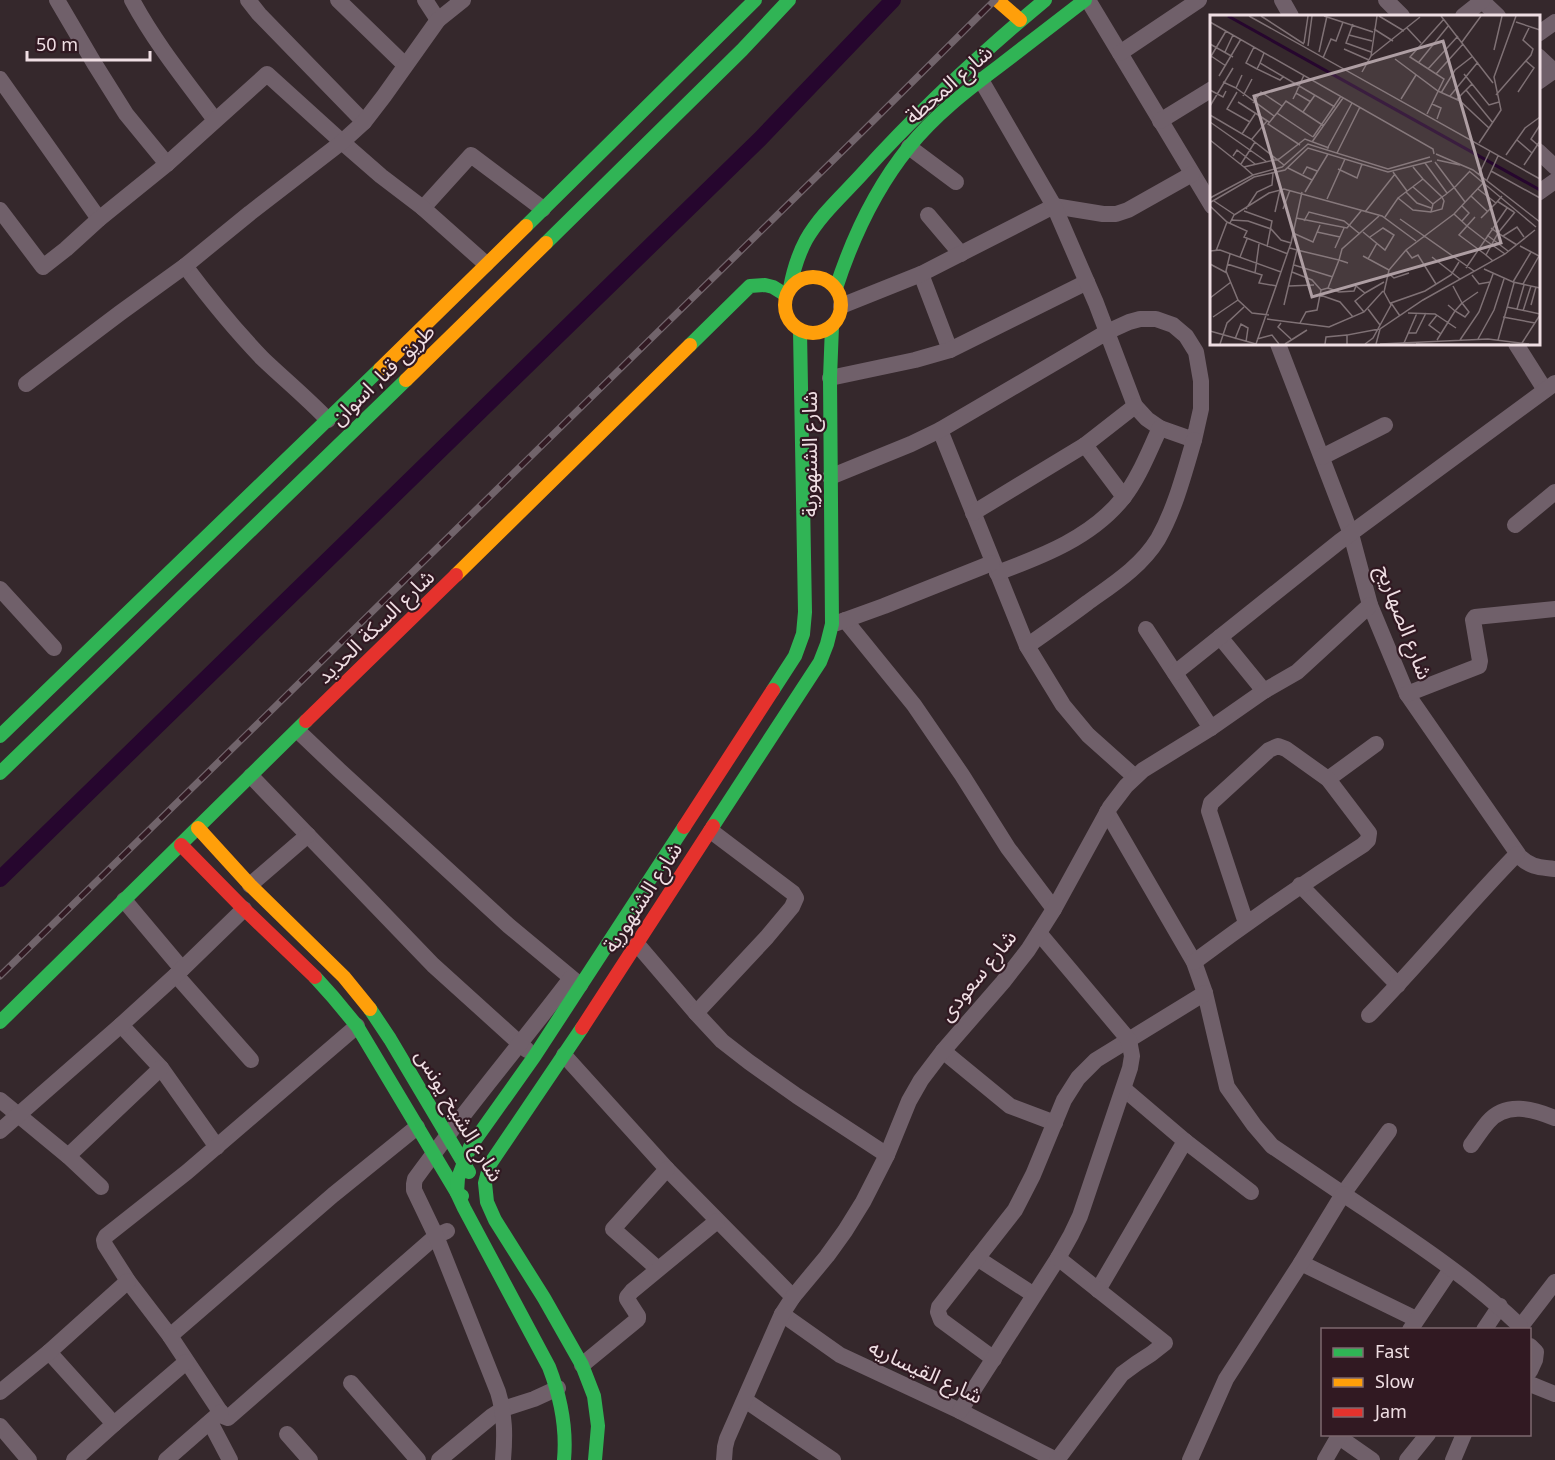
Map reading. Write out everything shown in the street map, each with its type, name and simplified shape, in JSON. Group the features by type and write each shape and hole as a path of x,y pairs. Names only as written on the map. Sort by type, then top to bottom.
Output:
{"main road":[{"name":"طريق قنا, اسوان","path":"0,736 328,420 755,0"},
{"name":"طريق قنا, اسوان","path":"0,773 306,478 742,50 789,0"},
{"path":"997,0 1020,20"},
{"name":"شارع المحطة","path":"788,292 796,262 807,238 843,195 947,86 1045,0"},
{"name":"شارع المحطة","path":"836,288 848,250 865,214 909,147 955,100 1087,0"},
{"path":"804,278 822,278 836,288 841,306 837,321 832,326 813,334 800,331 788,320 784,303 788,292 796,282 804,278"},
{"name":"شارع السكة الحديد","path":"0,1022 750,286 766,284 788,292"},
{"name":"شارع الشنهورية","path":"595,1460 598,1426 594,1396 582,1365 544,1298 495,1220 487,1202 485,1183 490,1164 564,1056 810,680 838,622 830,477 832,326"},
{"name":"شارع الشنهورية","path":"457,1193 458,1178 470,1147 534,1056 576,982 795,656 802,634 805,612 800,331"},
{"name":"شارع الشيخ يونس","path":"198,828 250,885 344,977 363,999 390,1039 487,1202"},
{"name":"شارع الشيخ يونس","path":"181,845 326,987 357,1026 457,1193 476,1201 487,1202"},
{"path":"457,1193 558,1388 566,1431 564,1460"}],"street":[{"path":"57,0 126,114 166,164"},
{"path":"132,0 161,47 215,120"},
{"path":"248,0 364,122"},
{"path":"338,0 405,65"},
{"path":"425,0 438,20"},
{"path":"26,384 185,266 342,142 364,122 438,20 463,0"},
{"path":"1087,0 1210,203"},
{"path":"1120,53 1199,0"},
{"path":"1282,0 1290,15"},
{"path":"1386,0 1401,15"},
{"path":"1464,15 1482,0 1497,15"},
{"path":"1540,33 1555,22"},
{"path":"1540,57 1555,71 1540,81"},
{"path":"0,210 43,267 166,164 267,74 381,176 423,208 486,264"},
{"path":"0,79 99,219"},
{"path":"981,80 1054,206 1087,282 1135,406 1147,419 1160,428 1194,440"},
{"path":"1160,121 1210,90"},
{"path":"909,147 956,182"},
{"path":"1540,152 1555,167"},
{"path":"423,208 471,155 543,209"},
{"path":"841,306 921,274 1054,206 1116,214 1128,210 1192,174"},
{"path":"1540,192 1555,181"},
{"path":"928,215 960,255"},
{"path":"185,266 219,309 263,358 328,420"},
{"path":"921,274 950,350"},
{"path":"830,378 950,350 1087,282"},
{"path":"830,477 940,430 1107,332 1129,322 1156,319 1173,325 1186,336 1196,352 1201,381 1201,409 1178,492 1157,541 1142,559 1119,580 1027,646"},
{"name":"شارع الصهاريج","path":"1278,345 1350,534 1370,605 1407,694 1517,854 1535,867 1552,865"},
{"path":"1175,673 1350,534 1550,386 1517,345"},
{"path":"973,513 1085,445 1135,406"},
{"path":"1322,457 1385,425"},
{"path":"1054,909 1008,848 914,705 838,622 995,568 1041,557 1071,541 1100,522 1124,497 1160,428"},
{"path":"940,430 1027,646 1069,713 1088,735 1135,777"},
{"path":"1085,445 1124,497"},
{"path":"1515,525 1555,492"},
{"path":"0,590 54,648"},
{"name":"شارع سعودى","path":"724,1460 727,1439 782,1314 827,1256 863,1202 887,1155 909,1101 921,1080 943,1051 1004,982 1039,933 1118,796 1135,777 1151,764 1297,672 1370,605"},
{"path":"1407,694 1479,666 1474,617 1555,609"},
{"path":"1146,629 1211,728"},
{"path":"1220,638 1264,692"},
{"path":"298,731 509,926 576,982 520,1045 447,1135 415,1179 414,1185 414,1190 442,1234 498,1392 505,1428 503,1460"},
{"path":"1328,779 1376,744"},
{"path":"1194,962 1300,885 1368,840 1369,833 1328,779 1286,749 1278,746 1269,750 1211,803 1209,811 1246,923"},
{"path":"251,776 433,965 534,1056"},
{"path":"1107,812 1194,962 1205,993 1227,1087 1272,1146 1451,1269 1500,1306 1519,1328 1555,1282"},
{"path":"696,1013 767,937 792,907 796,898 793,893 711,831"},
{"path":"250,885 308,835"},
{"path":"1369,1015 1517,854"},
{"path":"1300,885 1398,985"},
{"path":"124,900 251,1060"},
{"path":"0,1131 121,1025 244,909"},
{"path":"960,1411 1071,1235 1080,1216 1124,1089 1132,1056 1129,1040 1039,933"},
{"path":"637,944 722,1041 797,1096 887,1155"},
{"path":"994,1359 941,1320 938,1312 942,1302 1015,1209 1033,1175 1064,1100 1078,1078 1096,1060 1205,993"},
{"path":"121,1025 161,1068 217,1147"},
{"path":"230,1460 216,1417 186,1362 170,1336 128,1281 104,1240 106,1236 217,1147 357,1026"},
{"path":"943,1051 1010,1106 1055,1123"},
{"path":"564,1056 667,1169 793,1297"},
{"path":"68,1156 161,1068"},
{"path":"1124,1089 1185,1141 1251,1192"},
{"path":"0,1100 68,1156 101,1187"},
{"path":"1471,1145 1489,1120 1499,1112 1521,1108 1555,1118"},
{"path":"170,1336 333,1195 417,1127"},
{"path":"1190,1460 1226,1379 1343,1194 1389,1131"},
{"path":"1098,1290 1185,1141"},
{"path":"658,1269 613,1229 667,1169"},
{"path":"582,1365 636,1322 638,1316 627,1297 717,1221"},
{"path":"165,1460 216,1417 231,1417 442,1234"},
{"path":"977,1258 1034,1295"},
{"path":"1056,1460 1122,1374 1165,1343 1058,1258"},
{"path":"1301,1263 1413,1324 1451,1269"},
{"path":"0,1392 50,1352 128,1281"},
{"path":"1485,1328 1500,1306"},
{"name":"شارع القيساريه","path":"782,1314 840,1355 960,1411 1056,1460"},
{"path":"1531,1347 1537,1355 1531,1369"},
{"path":"50,1352 114,1424"},
{"path":"74,1460 186,1362"},
{"path":"351,1383 418,1460"},
{"path":"1531,1384 1555,1394"},
{"path":"439,1460 503,1409 558,1388"},
{"path":"745,1400 833,1460"},
{"path":"0,1426 29,1460"},
{"path":"287,1434 310,1460"},
{"path":"1325,1460 1339,1436 1372,1460"},
{"path":"1407,1460 1426,1436"},
{"path":"1453,1460 1463,1436"}],"waterway":[{"path":"0,879 760,139 893,0"}],"railway":[{"path":"0,976 995,0"}],"traffic: fast":[{"path":"526,226 755,0"},
{"path":"546,243 742,50 789,0"},
{"path":"790,288 803,246 825,214 928,105 1045,0"},
{"path":"836,288 850,250 875,196 919,135 963,94 1085,0"},
{"path":"690,345 750,286 765,285 786,295"},
{"path":"713,826 820,662 832,624 830,378 832,326"},
{"path":"773,690 795,656 803,634 805,612 800,331"},
{"path":"0,736 380,369"},
{"path":"0,773 406,380"},
{"path":"0,1022 306,721"},
{"path":"564,1460 565,1436 562,1413 549,1367 464,1208 457,1193 458,1178 470,1147 534,1057 684,827"},
{"path":"315,977 357,1026 457,1193 462,1196"},
{"path":"370,1009 469,1172"},
{"path":"582,1028 490,1164 485,1183 487,1202 495,1220 544,1298 582,1365 594,1396 598,1426 595,1460"}],"traffic: slow":[{"path":"997,0 1020,20"},
{"path":"380,369 526,226"},
{"path":"406,380 546,243"},
{"path":"807,277 819,277 829,281 837,289 841,305 837,321 829,329 819,333 807,333 797,329 789,321 785,311 785,299 789,289 797,281 807,277"},
{"path":"456,575 690,345"},
{"path":"198,828 250,885 344,977 370,1009"}],"traffic: jam":[{"path":"306,721 456,575"},
{"path":"684,827 773,690"},
{"path":"582,1028 713,826"},
{"path":"181,845 315,977"}]}
